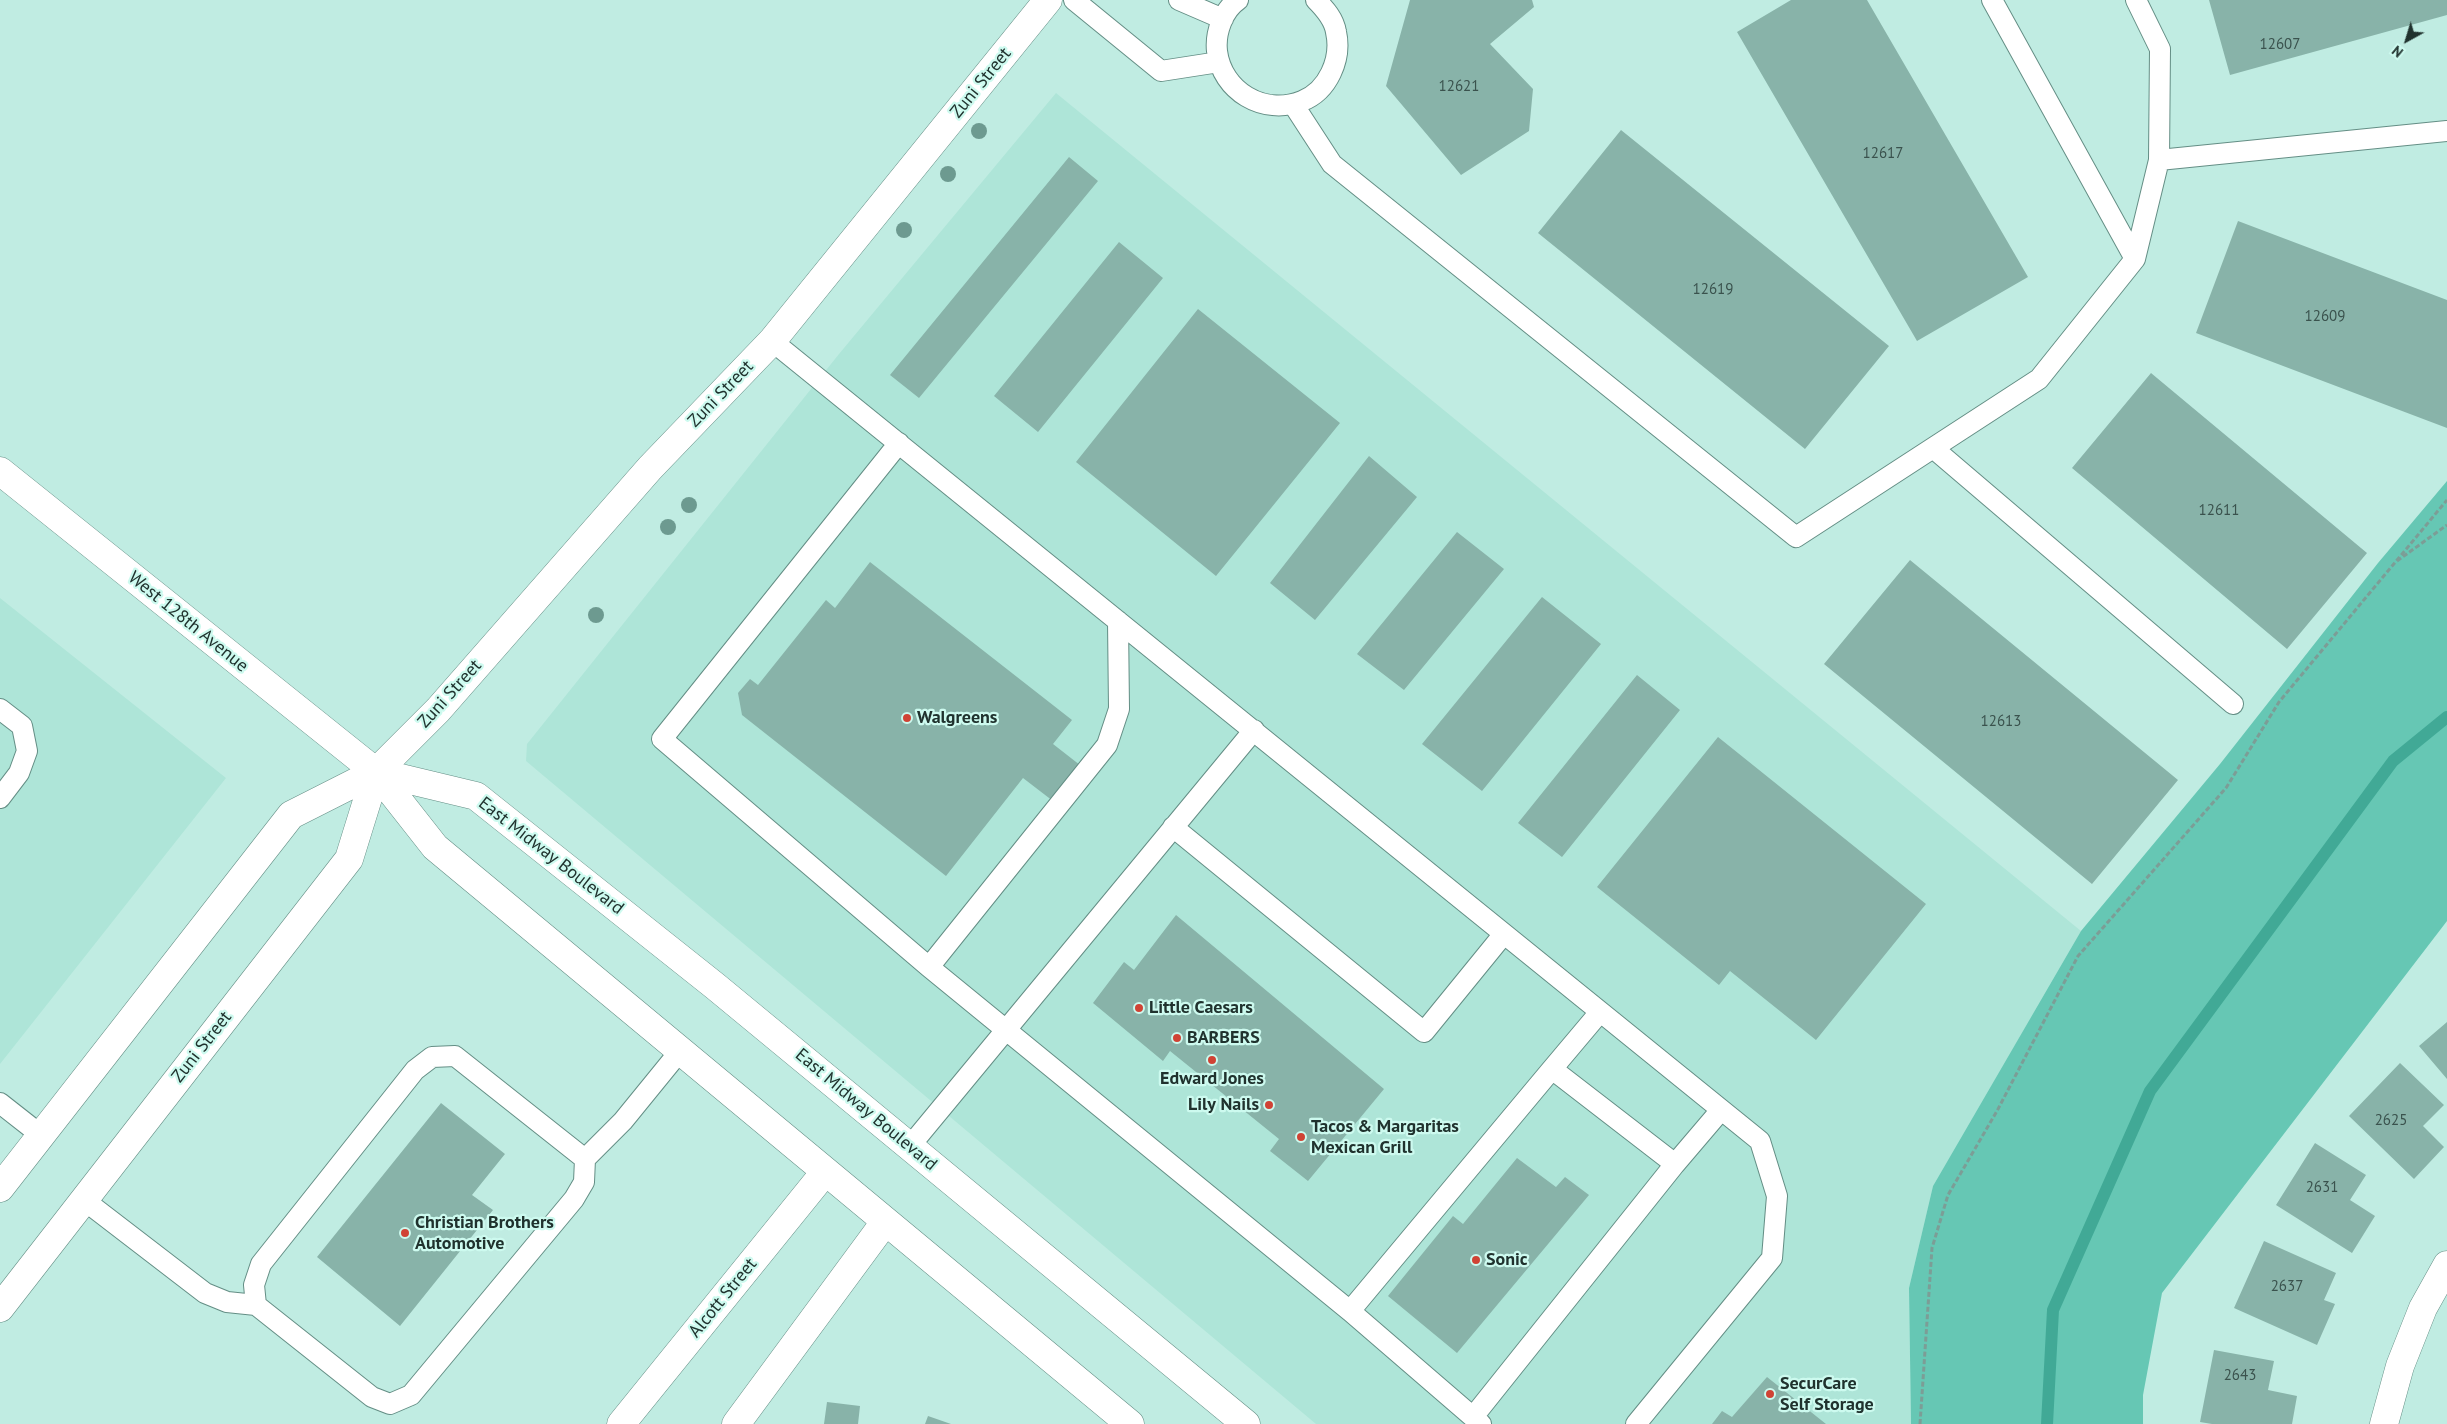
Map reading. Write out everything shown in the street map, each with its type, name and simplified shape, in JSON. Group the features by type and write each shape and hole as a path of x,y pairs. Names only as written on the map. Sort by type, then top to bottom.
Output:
{"main road":[{"name":"Zuni Street","path":"0,1188 292,815 376,772 438,710 650,468 772,341 1048,0"},
{"name":"West 128th Avenue","path":"0,471 376,772"},
{"name":"Zuni Street","path":"0,1308 349,858 376,772"},
{"path":"376,772 435,847 1130,1424"},
{"name":"East Midway Boulevard","path":"376,772 476,796 715,986 1246,1424"},
{"name":"Alcott Street","path":"621,1424 825,1172"},
{"path":"736,1424 885,1222"},
{"path":"2384,1424 2400,1366 2420,1316 2447,1265"}],"lane":[{"path":"1074,0 1161,71 1219,62"},
{"path":"1180,0 1223,19"},
{"path":"1238,0 1223,19 1218,33 1219,62 1228,81 1243,96 1262,104 1283,106 1303,101 1320,89 1332,72 1338,52 1336,31 1327,12 1316,0"},
{"path":"1992,0 2135,258"},
{"path":"1293,104 1332,164 1796,537 2039,379 2135,258 2159,160 2160,49 2136,0"},
{"path":"2159,160 2447,131"},
{"path":"772,341 1254,730 1503,935 1760,1141 1777,1196 1772,1258 1636,1424"},
{"path":"899,443 662,739 928,967 1350,1311 1477,1420 1675,1164 1721,1110"},
{"path":"1933,448 2233,704"},
{"path":"928,967 1107,745 1119,709 1118,621"},
{"path":"0,709 22,726 27,750 19,773 0,798"},
{"path":"910,1146 1254,730"},
{"path":"1173,827 1424,1032 1503,935"},
{"path":"1350,1311 1600,1012"},
{"path":"84,1200 205,1293 227,1302 256,1305 372,1397 390,1404 411,1395 574,1199 584,1182 585,1159 623,1121 680,1051"},
{"path":"256,1305 254,1285 261,1264 415,1070 432,1057 455,1056 585,1159"},
{"path":"1552,1069 1675,1164"},
{"path":"0,1103 42,1136"}],"path":[{"path":"1920,1424 1932,1248 1948,1195 1997,1111 2078,956 2226,788 2279,702 2447,500"},
{"path":"2392,564 2447,525"}],"shaded area":[{"path":"1056,93 2081,931 1933,1186 1909,1288 1911,1424 1316,1424 526,761 527,744 839,354"},
{"path":"2447,481 2447,921 2162,1293 2143,1395 2143,1424 1911,1424 1909,1288 1933,1186 2081,931 2220,764 2378,563"},
{"path":"0,598 226,778 0,1064"}],"building":[{"path":"1410,0 1532,0 1534,7 1490,44 1533,89 1529,131 1461,175 1386,86"},
{"path":"1791,0 1867,0 2028,277 1917,341 1737,32"},
{"path":"2209,0 2447,0 2447,15 2230,75"},
{"path":"1621,130 1889,346 1805,449 1538,233"},
{"path":"1069,157 1098,181 919,398 890,375"},
{"path":"2238,221 2447,300 2447,428 2196,333"},
{"path":"1119,242 1163,278 1038,432 994,396"},
{"path":"1198,309 1340,423 1216,576 1076,462"},
{"path":"2151,373 2367,553 2287,649 2072,468"},
{"path":"1369,456 1417,497 1315,620 1270,583"},
{"path":"1457,532 1504,569 1404,690 1357,654"},
{"path":"1910,560 2178,780 2092,884 1824,664"},
{"name":"Walgreens","path":"870,562 1072,720 1053,744 1094,776 1066,811 1023,778 946,876 742,715 738,693 750,679 758,685 826,600 835,608"},
{"path":"1542,597 1601,644 1482,791 1422,744"},
{"path":"1637,675 1680,710 1562,857 1518,823"},
{"path":"1718,737 1926,904 1816,1040 1730,971 1719,985 1597,887"},
{"path":"1176,915 1384,1089 1308,1181 1270,1151 1279,1139 1170,1051 1163,1061 1093,1003 1124,962 1134,970"},
{"path":"2447,1022 2447,1079 2419,1046"},
{"path":"2400,1063 2444,1105 2423,1126 2444,1147 2414,1179 2349,1116"},
{"name":"Christian Brothers Automotive","path":"441,1103 505,1154 472,1195 493,1210 400,1326 317,1257"},
{"path":"2315,1143 2366,1175 2350,1200 2375,1216 2352,1253 2276,1205"},
{"name":"Sonic","path":"1517,1158 1556,1187 1565,1177 1589,1195 1457,1353 1388,1296 1453,1216 1463,1224"},
{"path":"2264,1241 2336,1273 2324,1300 2335,1304 2317,1345 2234,1308"},
{"path":"2214,1350 2274,1361 2268,1390 2297,1396 2292,1424 2212,1424 2200,1422"},
{"name":"SecurCare Self Storage","path":"1767,1377 1826,1424 1712,1424 1722,1411 1732,1417"},
{"path":"827,1402 860,1406 858,1424 824,1424"},
{"path":"928,1416 951,1424 925,1424"}],"waterway":[{"path":"2047,1424 2053,1310 2150,1091 2393,761 2447,717"}],"place":[{"name":"Walgreens","path":"907,718"},
{"name":"Little Caesars","path":"1139,1008"},
{"name":"BARBERS","path":"1177,1038"},
{"name":"Edward Jones","path":"1212,1060"},
{"name":"Lily Nails","path":"1269,1105"},
{"name":"Tacos & Margaritas Mexican Grill","path":"1301,1137"},
{"name":"Christian Brothers Automotive","path":"405,1233"},
{"name":"Sonic","path":"1476,1260"},
{"name":"SecurCare Self Storage","path":"1770,1394"}]}
